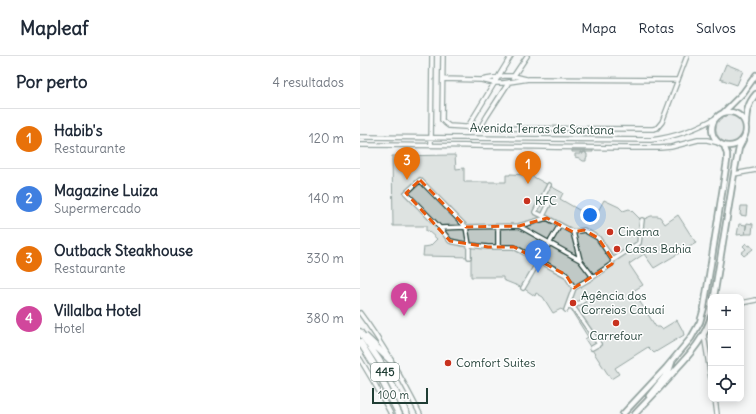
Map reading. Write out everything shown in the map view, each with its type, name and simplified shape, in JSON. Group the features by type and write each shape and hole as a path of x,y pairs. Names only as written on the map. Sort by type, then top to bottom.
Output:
{"highway":[{"path":"360,331 390,360"},
{"name":"445","path":"360,331 379,360 407,414"},
{"name":"445","path":"360,342 392,398 399,414"},
{"path":"360,348 369,357"}],"main road":[{"path":"623,414 673,360 696,331 700,322 703,313 727,161 727,154 722,144 714,135 712,129 715,120 743,93 756,75"},
{"path":"714,294 739,148 746,134 746,114 748,105 756,94"},
{"path":"720,115 727,112 736,114 746,125"},
{"path":"722,144 728,146 735,145 743,140"},
{"path":"635,414 694,349 704,335 708,325"},
{"path":"646,402 650,394 669,371 673,360"}],"street":[{"path":"431,145 432,56"},
{"path":"443,56 442,120 449,126 468,128 653,129 660,125 687,56"},
{"path":"468,128 511,56"},
{"path":"480,128 527,56"},
{"path":"481,80 514,76 529,79"},
{"path":"443,79 481,80 494,83 529,79 678,80"},
{"name":"Avenida Terras de Santana","path":"360,137 651,140 686,133 700,127 720,115"},
{"name":"Avenida Terras de Santana","path":"360,145 660,148 676,146 698,140 707,140 722,144"},
{"path":"734,174 756,170"},
{"path":"469,257 469,245 466,227 420,180 406,193 440,228 450,241 469,245 488,247 514,247 566,275 574,288"},
{"path":"549,185 535,212 573,232 584,230 598,238 613,260"},
{"path":"542,200 549,204 545,217"},
{"path":"440,228 519,226 545,217"},
{"path":"584,300 574,307 567,308 574,288 612,264 613,260 639,243 642,220"},
{"path":"523,288 560,225"},
{"path":"519,226 580,260 593,277"},
{"path":"498,227 498,247"},
{"path":"573,232 580,260"},
{"path":"744,302 756,300"},
{"path":"574,307 599,344 592,348"},
{"path":"360,313 381,342 420,414"},
{"path":"704,335 709,366"},
{"path":"360,359 391,414"},
{"path":"715,402 717,414"}],"highlighted area":[{"path":"420,180 466,227 519,226 547,218 573,232 584,230 598,238 613,260 612,264 574,288 566,275 514,247 488,247 450,241 406,193"}],"shaded area":[{"path":"730,115 740,119 744,129 740,139 730,143 720,139 716,129 720,119"}],"building":[{"path":"726,64 743,71 737,85 720,79"},
{"path":"572,150 593,150 593,152 572,152"},
{"path":"580,152 583,154 583,152 586,152 586,161 575,157 575,154 580,154"},
{"path":"455,155 456,169 464,168 464,182 506,182 506,175 530,175 563,193 560,199 586,214 588,208 597,213 604,200 619,207 623,211 629,209 631,210 642,220 651,216 658,216 665,224 678,215 696,243 654,268 644,254 629,264 643,285 633,291 656,327 660,327 662,329 677,320 684,335 654,353 648,347 615,368 619,374 611,379 585,339 588,337 571,310 561,309 553,313 543,297 536,293 535,296 523,288 503,280 503,277 471,277 471,257 423,256 424,247 430,246 437,239 426,231 426,226 393,226 392,156"},
{"path":"741,206 747,206 746,216 740,215"},
{"path":"747,223 753,224 752,234 745,234"},
{"path":"739,224 746,225 745,234 737,235"},
{"path":"746,243 753,249 744,256 741,253 746,249 743,246"}],"place":[{"name":"Outback Steakhouse","path":"407,180"},
{"name":"Habib's","path":"528,184"},
{"name":"KFC","path":"527,201"},
{"name":"Cinema","path":"610,232"},
{"name":"Casas Bahia","path":"617,249"},
{"name":"Magazine Luiza","path":"538,273"},
{"name":"Agência dos Correios Catuaí","path":"573,303"},
{"name":"Villalba Hotel","path":"404,316"},
{"name":"Carrefour","path":"616,323"},
{"name":"Comfort Suites","path":"448,363"}]}
